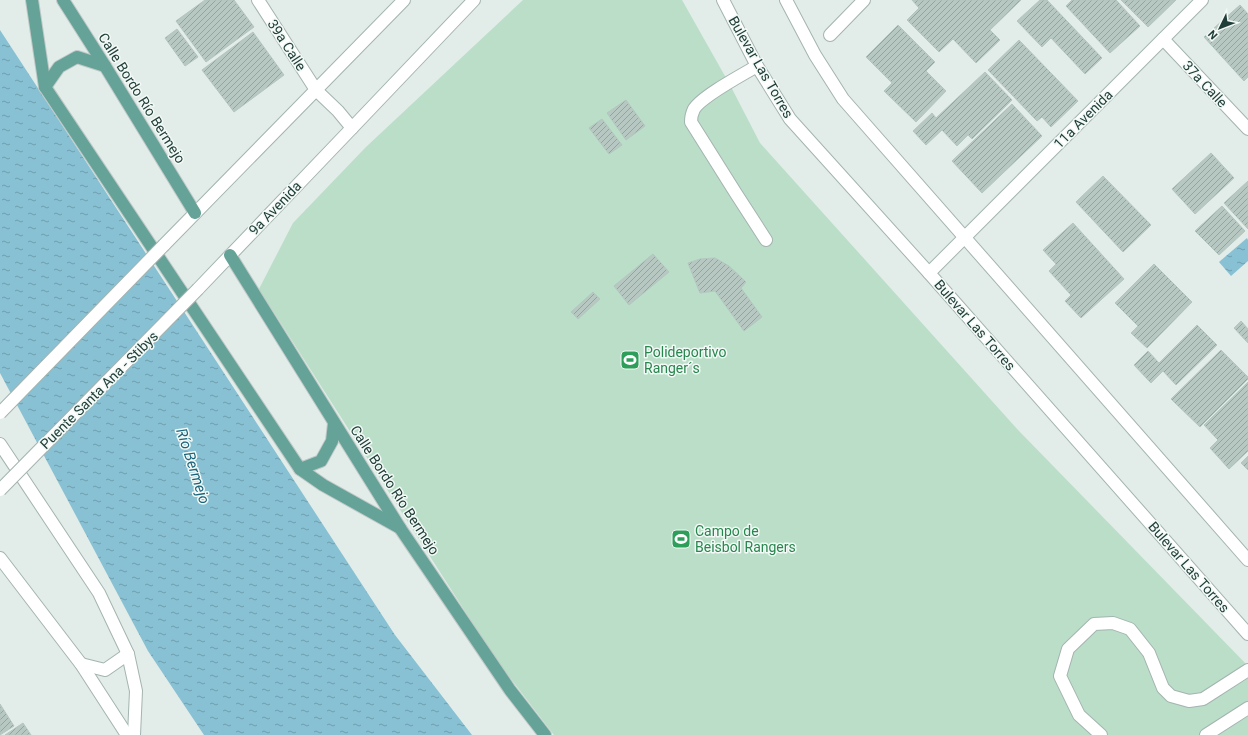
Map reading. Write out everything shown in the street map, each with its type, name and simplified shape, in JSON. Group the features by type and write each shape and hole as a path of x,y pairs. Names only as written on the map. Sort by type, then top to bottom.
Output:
{"main road":[{"path":"32,0 45,87 300,469 323,485 400,528"},
{"name":"Calle Bordo Río Bermejo","path":"63,0 195,213"},
{"path":"45,87 59,67 77,57 105,66"},
{"name":"Calle Bordo Río Bermejo","path":"230,255 400,528 510,690 545,735"},
{"path":"300,469 321,461 332,441 334,423"}],"street":[{"name":"39a Calle","path":"258,0 316,90"},
{"path":"0,413 404,0"},
{"name":"9a Avenida","path":"198,289 474,0"},
{"name":"Bulevar Las Torres","path":"723,0 756,66 790,119 929,273 1248,634"},
{"path":"786,0 815,55 843,99 1248,560"},
{"path":"830,34 864,0"},
{"name":"11a Avenida","path":"965,237 1202,0"},
{"name":"37a Calle","path":"1163,39 1248,128"},
{"path":"756,66 713,93 694,108 691,122 766,240"},
{"path":"316,90 338,111 352,128"},
{"path":"929,273 965,237"},
{"name":"Puente Santa Ana - Stibys","path":"0,490 198,289"},
{"path":"0,444 99,593 128,654 136,691 134,735"},
{"path":"0,558 80,664 127,735"},
{"path":"1101,735 1079,715 1060,676 1068,649 1094,624 1113,623 1130,629 1149,653 1163,688 1171,696 1190,701 1203,699 1248,670"},
{"path":"80,664 105,670 128,654"},
{"path":"1206,735 1248,708"}],"green space":[{"name":"Polideportivo Ranger´s","path":"523,0 682,0 730,85 760,143 1019,431 1248,666 1248,735 554,735 495,658 259,289 293,223 366,147"}],"water":[{"name":"Río Bermejo","path":"0,30 395,635 472,735 204,735 148,651 0,373"},
{"path":"1247,238 1248,261 1231,276 1219,262"}],"building":[{"path":"205,0 234,0 254,27 206,62 176,21"},
{"path":"912,0 1021,0 990,30 1000,40 976,63 953,39 939,52 907,20 919,8"},
{"path":"1040,0 1047,0 1102,58 1085,74 1051,38 1042,47 1017,21"},
{"path":"1072,0 1116,0 1140,26 1110,53 1066,6"},
{"path":"1121,0 1176,0 1148,27"},
{"path":"1240,5 1248,14 1248,77 1244,81 1204,37"},
{"path":"898,25 935,62 926,71 946,91 916,122 884,91 892,83 866,57"},
{"path":"177,29 198,57 185,66 165,38"},
{"path":"253,32 284,75 234,112 202,70"},
{"path":"1019,40 1078,101 1051,127 1042,117 1037,121 988,70"},
{"path":"985,72 1012,100 972,139 968,135 957,146 942,130 926,145 913,131 932,113 936,118"},
{"path":"626,100 645,126 626,140 607,113"},
{"path":"1012,104 1042,136 982,193 952,161"},
{"path":"602,119 622,145 609,154 589,128"},
{"path":"1211,153 1234,178 1195,214 1172,189"},
{"path":"1103,176 1151,225 1123,252 1076,202"},
{"path":"1248,181 1248,229 1224,203"},
{"path":"1222,206 1245,231 1219,255 1195,231"},
{"path":"1073,223 1124,279 1081,318 1065,301 1071,295 1049,271 1056,264 1043,250"},
{"path":"653,254 669,272 629,305 614,286"},
{"path":"715,258 729,266 746,282 741,288 762,317 744,331 715,291 700,293 688,263 700,259"},
{"path":"1154,264 1192,302 1147,348 1131,333 1138,326 1115,303"},
{"path":"593,292 600,299 578,319 571,312"},
{"path":"1241,321 1248,329 1248,343 1234,328"},
{"path":"1197,325 1217,345 1176,385 1163,371 1151,383 1134,365 1148,351 1159,363"},
{"path":"1221,350 1248,377 1248,379 1200,427 1171,399"},
{"path":"1248,382 1248,451 1229,469 1210,448 1218,440 1204,425"},
{"path":"1248,456 1248,470 1241,463"},
{"path":"0,704 14,726 0,735"},
{"path":"23,723 31,735 5,735"}],"place":[{"name":"Polideportivo Ranger´s","path":"630,360"},
{"name":"Campo de Beisbol Rangers","path":"681,539"}]}
